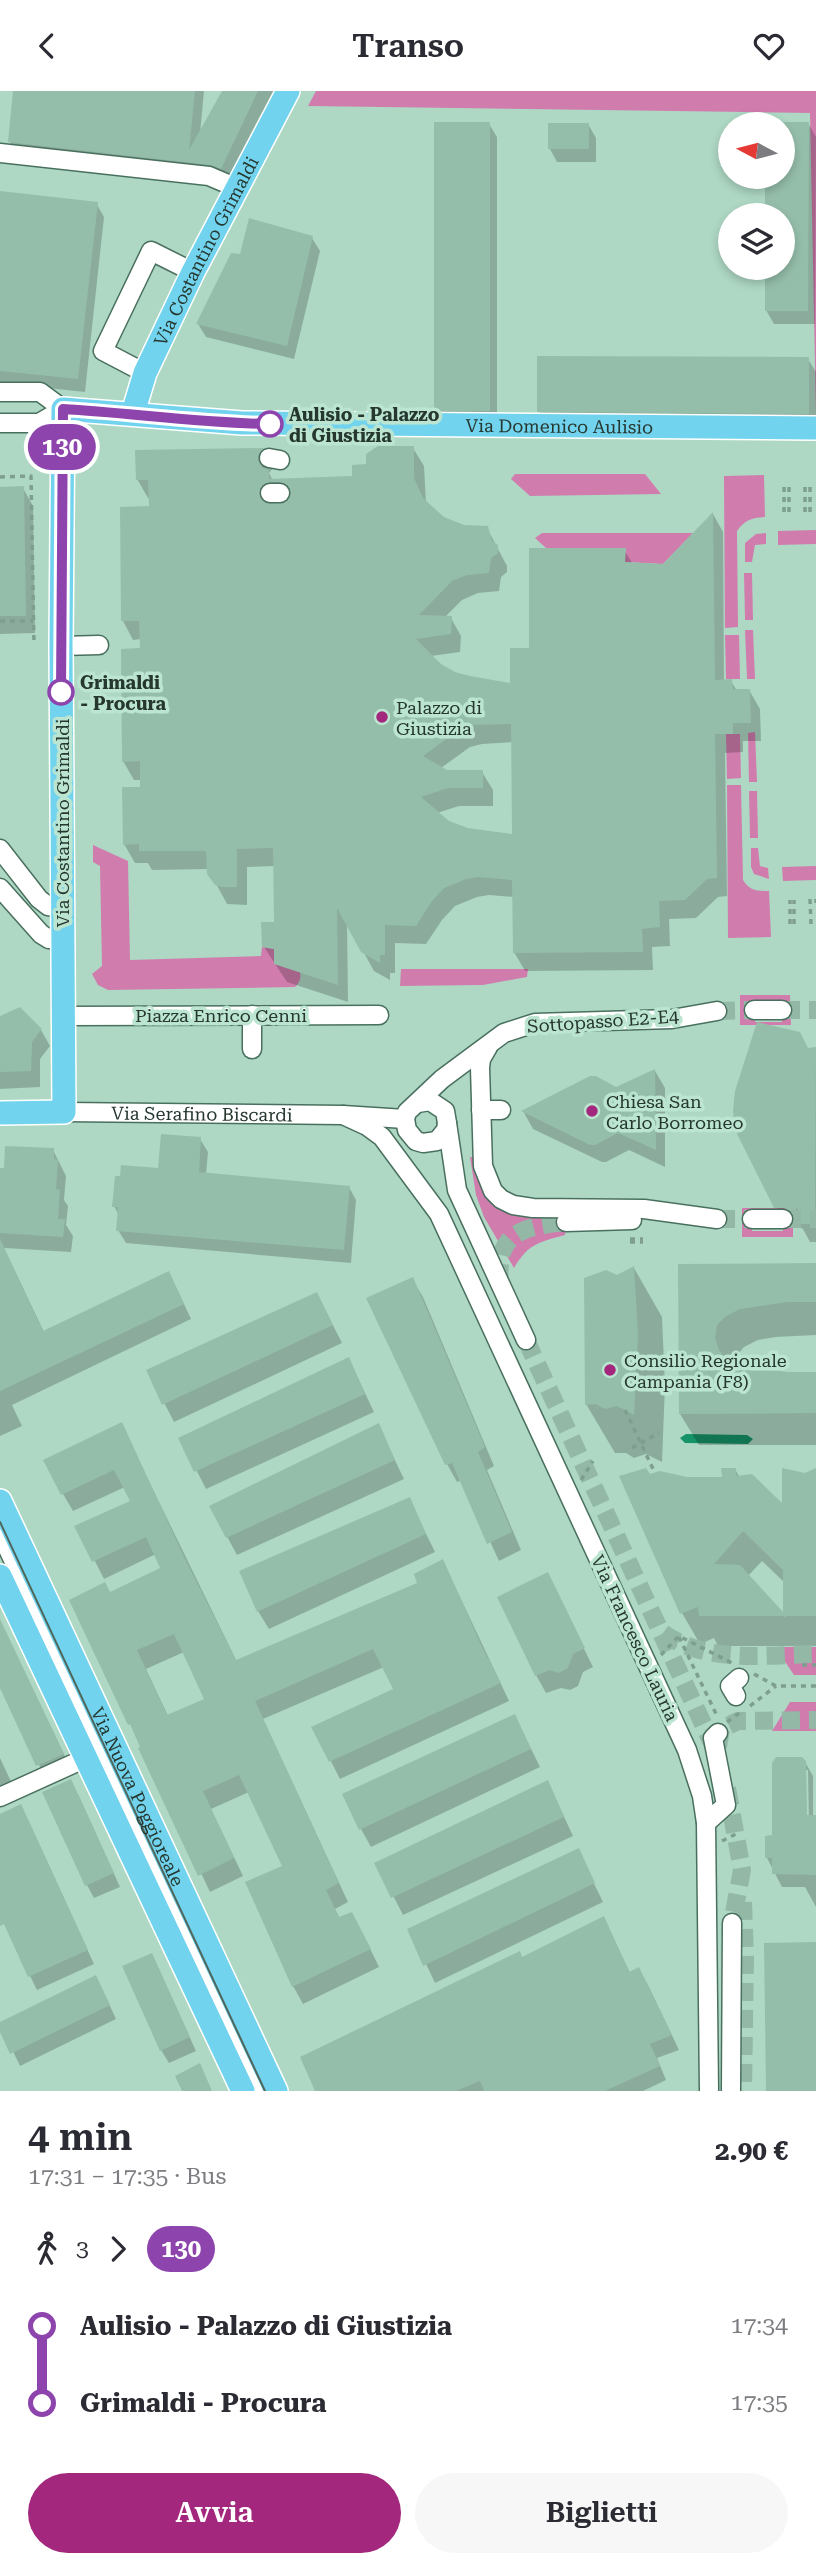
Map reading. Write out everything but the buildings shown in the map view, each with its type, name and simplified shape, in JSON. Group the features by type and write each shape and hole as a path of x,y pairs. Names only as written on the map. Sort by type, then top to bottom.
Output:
{"main road":[{"name":"Via Costantino Grimaldi","path":"134,413 145,373 193,272 288,91"},
{"name":"Via Costantino Grimaldi","path":"63,409 61,646 55,907 51,937 63,1016 64,1112"},
{"name":"Via Domenico Aulisio","path":"63,409 242,423 816,428"},
{"name":"Via Serafino Biscardi","path":"0,1113 64,1112"},
{"name":"Via Nuova Poggioreale","path":"0,1501 276,2091"},
{"name":"Via Nuova Poggioreale","path":"0,1576 243,2091"}],"street":[{"path":"0,153 209,176 237,188"},
{"path":"145,373 103,351 151,251 193,272"},
{"path":"0,392 40,392 63,409 39,423 0,423"},
{"path":"61,646 99,645"},
{"path":"0,849 39,899 55,907"},
{"path":"0,888 51,937"},
{"path":"754,1010 782,1010"},
{"name":"Sottopasso E2-E4","path":"418,1103 442,1079 504,1033 536,1023 672,1019 717,1011"},
{"path":"251,1015 252,1049"},
{"name":"Piazza Enrico Cenni","path":"63,1016 379,1015"},
{"path":"492,1042 481,1059 482,1150 483,1167 493,1191 501,1199 513,1205 533,1209 644,1209 717,1219 566,1222"},
{"path":"406,1125 416,1141 430,1143 442,1136 447,1120 448,1093 442,1079"},
{"path":"407,1170 407,1112 424,1101 436,1103 445,1111 457,1191 526,1340"},
{"path":"481,1110 501,1110"},
{"name":"Via Serafino Biscardi","path":"64,1112 343,1115 406,1125"},
{"name":"Via Francesco Lauria","path":"343,1115 367,1126 382,1137 439,1214 682,1739 702,1796 706,1823 709,2091"},
{"path":"752,1219 783,1219"},
{"path":"0,1532 261,2091"},
{"path":"706,1823 726,1805 713,1738 720,1730"},
{"path":"0,1797 86,1758"},
{"path":"731,2091 732,1923"}],"path":[{"path":"0,477 31,476 34,645"},
{"path":"786,487 787,513"},
{"path":"807,487 807,513"},
{"path":"0,621 33,621"},
{"path":"792,900 792,924"},
{"path":"811,924 814,901"},
{"path":"630,1241 643,1241"},
{"path":"625,1410 655,1473"},
{"path":"632,1448 659,1433"},
{"path":"578,1485 593,1461"},
{"path":"659,1657 679,1636"},
{"path":"679,1636 742,1679 776,1686 816,1686"},
{"path":"679,1636 720,1730"},
{"path":"802,1665 816,1665"},
{"path":"718,1842 736,1834"}],"shaded area":[{"path":"316,91 816,91 816,415 810,113 308,106"},
{"path":"515,474 645,474 661,494 530,496 511,479"},
{"path":"764,475 765,517 749,520 737,531 738,627 725,628 724,476"},
{"path":"816,530 816,544 778,545 778,531"},
{"path":"542,533 693,533 663,564 625,562 625,548 546,548 535,538"},
{"path":"766,533 766,544 755,545 752,562 745,562 745,543 756,534"},
{"path":"744,573 752,573 753,620 745,620"},
{"path":"745,630 753,630 755,679 747,679"},
{"path":"725,635 739,635 740,679 726,679"},
{"path":"755,732 757,782 749,782 748,733"},
{"path":"726,734 740,734 741,778 727,779"},
{"path":"727,785 741,785 743,880 754,890 769,891 771,937 728,938"},
{"path":"749,791 757,791 758,838 750,838"},
{"path":"93,845 128,861 130,960 261,956 262,947 274,949 300,972 298,984 295,987 108,990 98,985 92,974 102,966 100,866 93,862"},
{"path":"751,848 758,848 760,866 768,868 769,879 754,874 751,867"},
{"path":"816,866 816,880 783,881 782,867"},
{"path":"401,969 528,969 527,977 483,985 400,986"},
{"path":"740,995 790,995 791,1025 740,1025","holes":["781,1000 782,1022 755,1022 754,1001"]},
{"path":"470,1157 477,1157 485,1187 566,1212 565,1235 535,1245 514,1268 484,1217 476,1195"},
{"path":"742,1208 793,1208 793,1237 742,1237","holes":["783,1210 783,1231 752,1231 751,1211"]},
{"path":"686,1434 747,1435 753,1439 748,1444 685,1443 680,1438"},
{"path":"775,1647 816,1647 816,1675 794,1675"},
{"path":"790,1702 816,1702 816,1731 772,1731"}],"tunnel":[{"path":"717,1011 754,1010"},
{"path":"782,1010 816,1010"},
{"path":"717,1219 752,1219"},
{"path":"783,1219 816,1219"},
{"path":"499,1282 502,1254 514,1236 530,1228 566,1222"},
{"path":"526,1340 716,1752"},
{"path":"663,1633 680,1643 717,1654 816,1654"},
{"path":"718,1747 721,1729 738,1721 816,1720"},
{"path":"727,1788 742,1870 732,1923"},
{"path":"743,1902 743,2091"}],"tram line":[{"path":"0,1522 265,2091"}],"bus line":[{"name":"130","path":"61,692 63,409 270,424"}],"place":[{"name":"Aulisio - Palazzo di Giustizia","path":"270,424"},
{"name":"Grimaldi - Procura","path":"61,692"},
{"name":"Palazzo di Giustizia","path":"382,717"},
{"name":"Chiesa San Carlo Borromeo","path":"592,1111"},
{"name":"Consilio Regionale Campania (F8)","path":"610,1370"}]}
